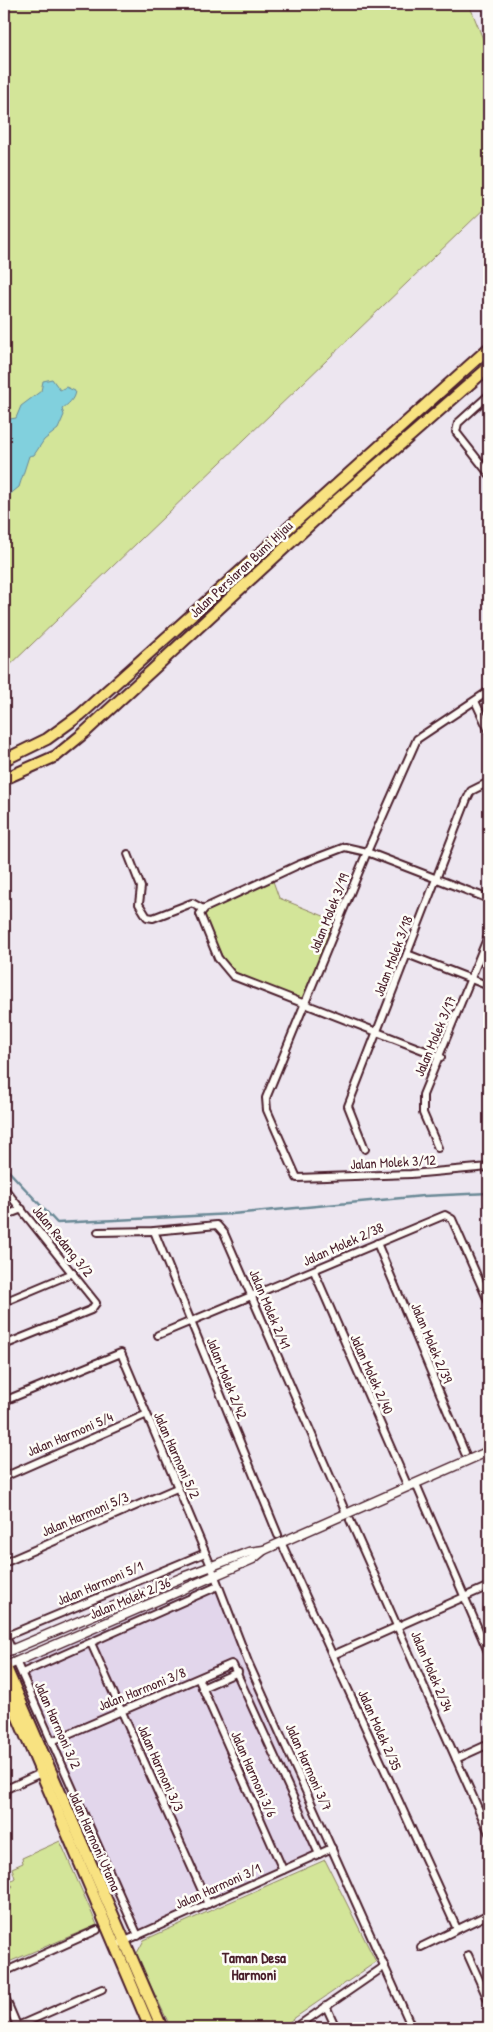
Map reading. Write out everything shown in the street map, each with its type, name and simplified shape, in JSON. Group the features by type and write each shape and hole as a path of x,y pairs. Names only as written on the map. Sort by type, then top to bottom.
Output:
{"main road":[{"name":"Jalan Persiaran Bumi Hijau","path":"4,760 47,739 80,716 489,348"},
{"name":"Jalan Persiaran Bumi Hijau","path":"4,779 56,756 84,733 391,452 489,367"},
{"path":"454,379 463,390"},
{"path":"384,441 391,442 393,449 391,452"},
{"name":"Jalan Harmoni Utama","path":"4,1666 162,2028"},
{"name":"Jalan Harmoni Utama","path":"4,1685 150,2028"}],"street":[{"path":"489,394 458,423 456,432 489,474"},
{"name":"Jalan Molek 3/19","path":"297,1178 267,1110 266,1098 367,852 417,739 489,691"},
{"path":"475,700 489,731"},
{"name":"Jalan Molek 3/18","path":"365,1149 348,1106 471,791 489,782"},
{"path":"203,910 330,852 345,847 367,852 489,899"},
{"path":"128,854 140,887 139,904 147,917 153,918 192,902 203,910"},
{"path":"203,910 201,920 218,958 233,976 242,982 306,1004 440,1057"},
{"name":"Jalan Molek 3/17","path":"438,1148 421,1104 489,934"},
{"path":"407,954 489,986"},
{"name":"Jalan Molek 3/12","path":"297,1178 411,1174 489,1167"},
{"name":"Jalan Redang 3/2","path":"4,1188 94,1299 95,1307 92,1310 4,1346"},
{"path":"4,1216 22,1209"},
{"name":"Jalan Molek 2/38","path":"158,1335 190,1320 314,1271 442,1215 448,1215 453,1221 489,1303"},
{"name":"Jalan Molek 2/41","path":"98,1232 154,1231 217,1225 224,1233 348,1517"},
{"name":"Jalan Molek 2/42","path":"154,1231 280,1538"},
{"name":"Jalan Molek 2/39","path":"377,1243 465,1453"},
{"name":"Jalan Molek 2/40","path":"314,1271 408,1487"},
{"path":"4,1302 73,1273"},
{"path":"482,1286 489,1283"},
{"name":"Jalan Harmoni 5/2","path":"4,1401 121,1353 214,1575"},
{"name":"Jalan Harmoni 5/4","path":"4,1477 146,1415"},
{"name":"Jalan Molek 2/36","path":"4,1666 253,1559 280,1538 348,1517 408,1487 489,1451"},
{"path":"416,1484 489,1654"},
{"name":"Jalan Harmoni 5/3","path":"4,1563 177,1488"},
{"name":"Jalan Molek 2/34","path":"348,1517 399,1626 489,1833"},
{"name":"Jalan Molek 2/35","path":"280,1538 457,1929"},
{"name":"Jalan Molek 2/36","path":"4,1653 211,1566 249,1552 264,1550"},
{"name":"Jalan Harmoni 5/1","path":"4,1635 205,1553"},
{"name":"Jalan Harmoni 3/7","path":"214,1575 248,1662 412,2028"},
{"path":"22,1673 218,1586"},
{"path":"333,1655 489,1586"},
{"path":"4,1635 12,1650"},
{"name":"Jalan Harmoni 3/3","path":"91,1643 208,1904"},
{"name":"Jalan Harmoni 3/2","path":"16,1662 138,1936"},
{"name":"Jalan Harmoni 3/8","path":"52,1741 199,1680 231,1664 238,1672"},
{"path":"202,1688 238,1672"},
{"name":"Jalan Harmoni 3/6","path":"238,1672 319,1854"},
{"name":"Jalan Harmoni 3/6","path":"199,1680 283,1870"},
{"path":"456,1759 489,1744"},
{"path":"4,1790 41,1773"},
{"name":"Jalan Harmoni 3/1","path":"114,1946 332,1848"},
{"path":"421,1947 489,1914"},
{"path":"4,1972 97,1930"},
{"path":"468,1955 489,2002"},
{"path":"295,2028 385,1966"},
{"path":"4,1995 16,2028 102,1990"},
{"path":"326,2006 336,2028"}],"shaded area":[{"path":"212,1582 325,1855 135,1942 12,1668"}],"green space":[{"path":"4,4 469,4 489,54 489,204 4,671"},
{"path":"273,881 279,898 336,921 301,1000 241,978 228,967 203,919 204,913"},
{"path":"60,1841 97,1925 4,1964 4,1896 13,1886 9,1882 15,1878 12,1868 23,1863 22,1858"},
{"path":"325,1860 376,1962 280,2028 171,2028 136,1955 144,1940"}],"water":[{"path":"52,379 60,390 66,387 75,391 73,397 62,409 64,415 58,429 44,440 34,455 29,456 19,487 4,499 4,430 10,419 16,418 21,406 41,391 43,381"}],"waterway":[{"path":"4,1166 57,1223 232,1214 423,1196 489,1193"}],"district":[{"name":"Taman Desa Harmoni","path":"254,1966"}]}
